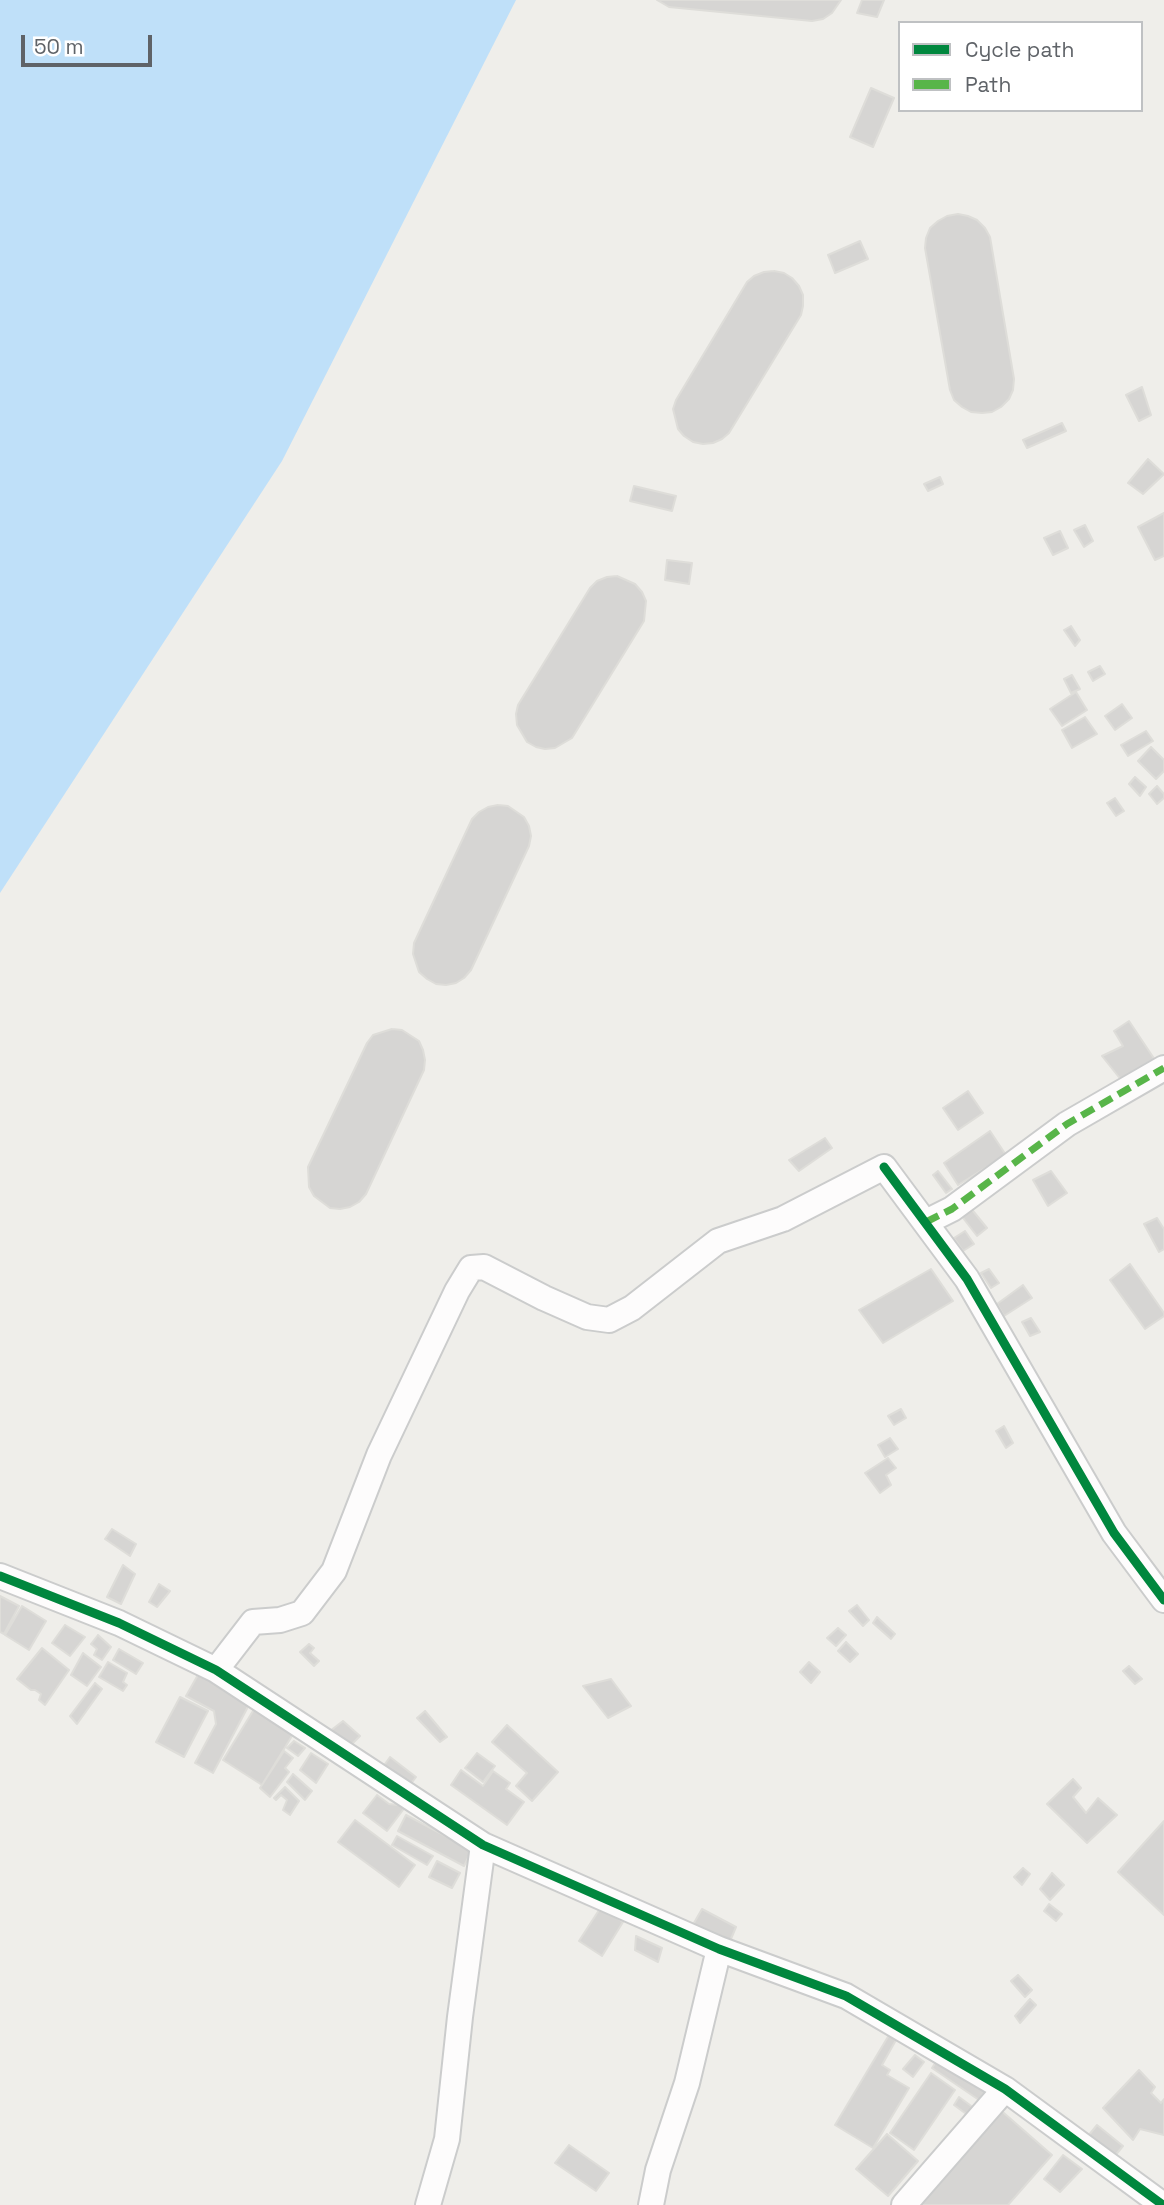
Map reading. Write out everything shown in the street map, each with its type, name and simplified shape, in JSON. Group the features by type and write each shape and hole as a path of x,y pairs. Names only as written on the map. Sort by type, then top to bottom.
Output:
{"street":[{"path":"926,1222 952,1209 1066,1124 1164,1068"},
{"path":"216,1670 253,1622 280,1620 302,1614 334,1571 379,1455 457,1291 471,1268 484,1267 587,1317 609,1320 632,1308 718,1241 783,1219 884,1167 967,1279 1114,1533 1164,1600"},
{"path":"0,1576 119,1623 216,1670 483,1844 719,1949 846,1996 1005,2089 1163,2205"},
{"path":"428,2205 447,2138 483,1844"},
{"path":"651,2205 658,2170 687,2083 719,1949"},
{"path":"904,2205 1005,2089"}],"water":[{"path":"0,0 516,0 282,461 0,893"}],"building":[{"path":"657,0 841,0 832,13 823,19 812,21 669,7"},
{"path":"862,0 884,0 877,17 857,13"},
{"path":"871,88 894,98 873,147 850,137"},
{"path":"958,214 977,220 990,237 1014,379 1009,399 992,412 971,412 954,400 925,248 930,228 947,216"},
{"path":"860,241 868,259 835,273 828,255"},
{"path":"774,271 784,273 799,286 803,295 801,315 729,433 713,443 693,442 678,429 673,409 676,400 747,282 754,276"},
{"path":"1142,387 1151,415 1139,421 1126,395"},
{"path":"1062,423 1066,431 1027,448 1023,440"},
{"path":"1148,459 1164,474 1143,494 1128,483"},
{"path":"940,477 943,484 928,491 924,484"},
{"path":"634,486 676,496 672,511 630,501"},
{"path":"1164,513 1164,556 1155,560 1138,527"},
{"path":"1085,525 1093,541 1084,547 1074,530"},
{"path":"1060,531 1068,548 1053,555 1044,538"},
{"path":"667,560 692,563 689,584 665,580"},
{"path":"617,576 635,584 642,592 646,601 644,621 572,738 555,748 536,747 527,742 517,725 518,705 590,588 597,581"},
{"path":"1071,626 1080,640 1075,646 1064,630"},
{"path":"1100,666 1105,674 1093,681 1088,672"},
{"path":"1072,675 1080,689 1071,693 1064,679"},
{"path":"1076,692 1087,710 1062,726 1050,709"},
{"path":"1122,704 1132,718 1115,730 1105,716"},
{"path":"1085,717 1097,734 1072,748 1062,730"},
{"path":"1146,731 1153,741 1128,756 1121,745"},
{"path":"1151,747 1164,760 1164,771 1156,779 1138,761"},
{"path":"1135,777 1146,787 1140,796 1129,784"},
{"path":"1157,786 1164,798 1157,804 1149,794"},
{"path":"1115,798 1124,811 1116,816 1107,803"},
{"path":"508,806 524,817 531,836 529,846 471,970 456,983 436,984 419,972 413,954 414,943 472,819 488,807"},
{"path":"1129,1021 1157,1063 1122,1081 1102,1056 1123,1046 1114,1031"},
{"path":"392,1029 402,1030 419,1041 425,1060 424,1070 366,1194 350,1207 330,1208 314,1196 309,1187 308,1167 367,1043 373,1035"},
{"path":"968,1091 983,1113 958,1130 943,1108"},
{"path":"990,1131 1006,1155 958,1185 944,1163"},
{"path":"825,1138 832,1148 799,1171 789,1160"},
{"path":"938,1171 952,1189 946,1193 933,1175"},
{"path":"1051,1171 1067,1193 1048,1206 1033,1180"},
{"path":"969,1206 987,1228 977,1236 960,1214"},
{"path":"1157,1218 1164,1229 1164,1249 1159,1252 1144,1224"},
{"path":"965,1231 974,1244 963,1251 954,1238"},
{"path":"1130,1264 1164,1313 1164,1316 1145,1329 1110,1280"},
{"path":"931,1269 953,1301 883,1343 859,1310"},
{"path":"989,1269 999,1283 991,1288 981,1273"},
{"path":"1023,1285 1032,1298 1004,1316 997,1304"},
{"path":"1031,1318 1040,1332 1030,1336 1022,1322"},
{"path":"901,1409 906,1418 894,1425 888,1416"},
{"path":"1004,1426 1013,1443 1006,1448 996,1431"},
{"path":"890,1438 898,1449 885,1457 878,1445"},
{"path":"888,1458 896,1468 886,1475 891,1485 880,1493 865,1473"},
{"path":"112,1529 136,1544 130,1556 105,1539"},
{"path":"123,1565 135,1574 121,1604 107,1597"},
{"path":"159,1584 170,1591 157,1607 149,1602"},
{"path":"0,1596 19,1606 4,1634 0,1632"},
{"path":"857,1605 869,1620 863,1626 849,1611"},
{"path":"22,1606 46,1621 29,1650 5,1635"},
{"path":"877,1617 895,1634 891,1639 873,1623"},
{"path":"65,1625 85,1637 70,1656 52,1643"},
{"path":"838,1628 846,1635 836,1646 827,1638"},
{"path":"98,1635 111,1647 102,1660 94,1655 97,1649 91,1644"},
{"path":"846,1642 858,1654 850,1662 838,1651"},
{"path":"309,1644 314,1648 310,1653 319,1661 314,1666 300,1652"},
{"path":"42,1648 69,1670 45,1705 39,1700 41,1694 17,1679"},
{"path":"119,1649 143,1663 136,1674 113,1660"},
{"path":"83,1653 101,1667 87,1686 71,1675"},
{"path":"108,1662 127,1673 123,1682 127,1685 123,1691 99,1677"},
{"path":"809,1662 820,1672 811,1683 800,1672"},
{"path":"1129,1666 1142,1679 1135,1684 1123,1671"},
{"path":"199,1673 251,1701 213,1773 195,1763 216,1724 214,1711 186,1696"},
{"path":"611,1679 631,1706 608,1718 583,1686"},
{"path":"95,1683 102,1689 77,1724 70,1716"},
{"path":"180,1697 208,1711 184,1757 156,1742"},
{"path":"256,1706 295,1731 262,1785 223,1760"},
{"path":"425,1711 447,1737 440,1742 417,1718"},
{"path":"343,1721 360,1736 349,1747 330,1731"},
{"path":"507,1725 558,1772 532,1801 516,1786 527,1773 492,1742"},
{"path":"294,1741 305,1748 298,1756 287,1748"},
{"path":"284,1751 293,1758 285,1768 289,1772 270,1797 260,1788"},
{"path":"311,1753 328,1764 316,1783 300,1770"},
{"path":"477,1753 495,1766 483,1782 465,1768"},
{"path":"390,1757 416,1777 407,1789 380,1771"},
{"path":"461,1770 483,1786 493,1771 510,1783 506,1789 524,1802 507,1825 451,1785"},
{"path":"293,1774 312,1791 305,1800 287,1782"},
{"path":"1073,1779 1081,1788 1073,1797 1086,1813 1098,1798 1117,1815 1087,1843 1047,1804"},
{"path":"285,1787 299,1801 290,1815 283,1810 287,1800 281,1795 276,1800 274,1798"},
{"path":"377,1795 389,1804 406,1806 387,1831 363,1813"},
{"path":"406,1815 472,1850 464,1866 398,1831"},
{"path":"355,1820 415,1865 399,1887 338,1842"},
{"path":"1164,1821 1164,1915 1118,1872"},
{"path":"397,1836 433,1856 427,1865 392,1845"},
{"path":"437,1861 460,1873 452,1888 429,1877"},
{"path":"1023,1868 1030,1874 1022,1885 1014,1877"},
{"path":"1052,1873 1064,1885 1050,1900 1040,1889"},
{"path":"1049,1904 1062,1914 1056,1921 1044,1911"},
{"path":"601,1907 623,1922 602,1956 579,1941"},
{"path":"702,1909 736,1927 728,1946 691,1928"},
{"path":"636,1936 662,1948 658,1962 635,1950"},
{"path":"1018,1975 1032,1990 1025,1997 1011,1981"},
{"path":"1030,1999 1036,2005 1020,2023 1015,2016"},
{"path":"889,2035 896,2040 882,2065 890,2070 887,2075 909,2088 873,2148 835,2125"},
{"path":"915,2055 924,2062 913,2077 903,2069"},
{"path":"939,2057 987,2089 979,2100 932,2068"},
{"path":"1139,2070 1155,2087 1151,2093 1161,2103 1164,2099 1164,2135 1140,2129 1133,2140 1103,2108"},
{"path":"931,2073 955,2090 914,2150 890,2133"},
{"path":"959,2097 974,2108 969,2116 954,2105"},
{"path":"997,2107 1052,2155 1008,2205 909,2205"},
{"path":"1097,2125 1123,2146 1110,2162 1084,2141"},
{"path":"887,2134 918,2161 888,2196 856,2169"},
{"path":"569,2145 609,2173 596,2191 555,2163"},
{"path":"1063,2155 1082,2169 1060,2192 1044,2179"}],"marked path":[{"path":"926,1222 952,1209 1067,1124 1164,1068"}],"cycle path":[{"path":"884,1167 967,1279 1114,1533 1164,1600"},
{"path":"0,1576 119,1623 216,1670 483,1845 719,1949 846,1996 1005,2089 1163,2205"}]}
